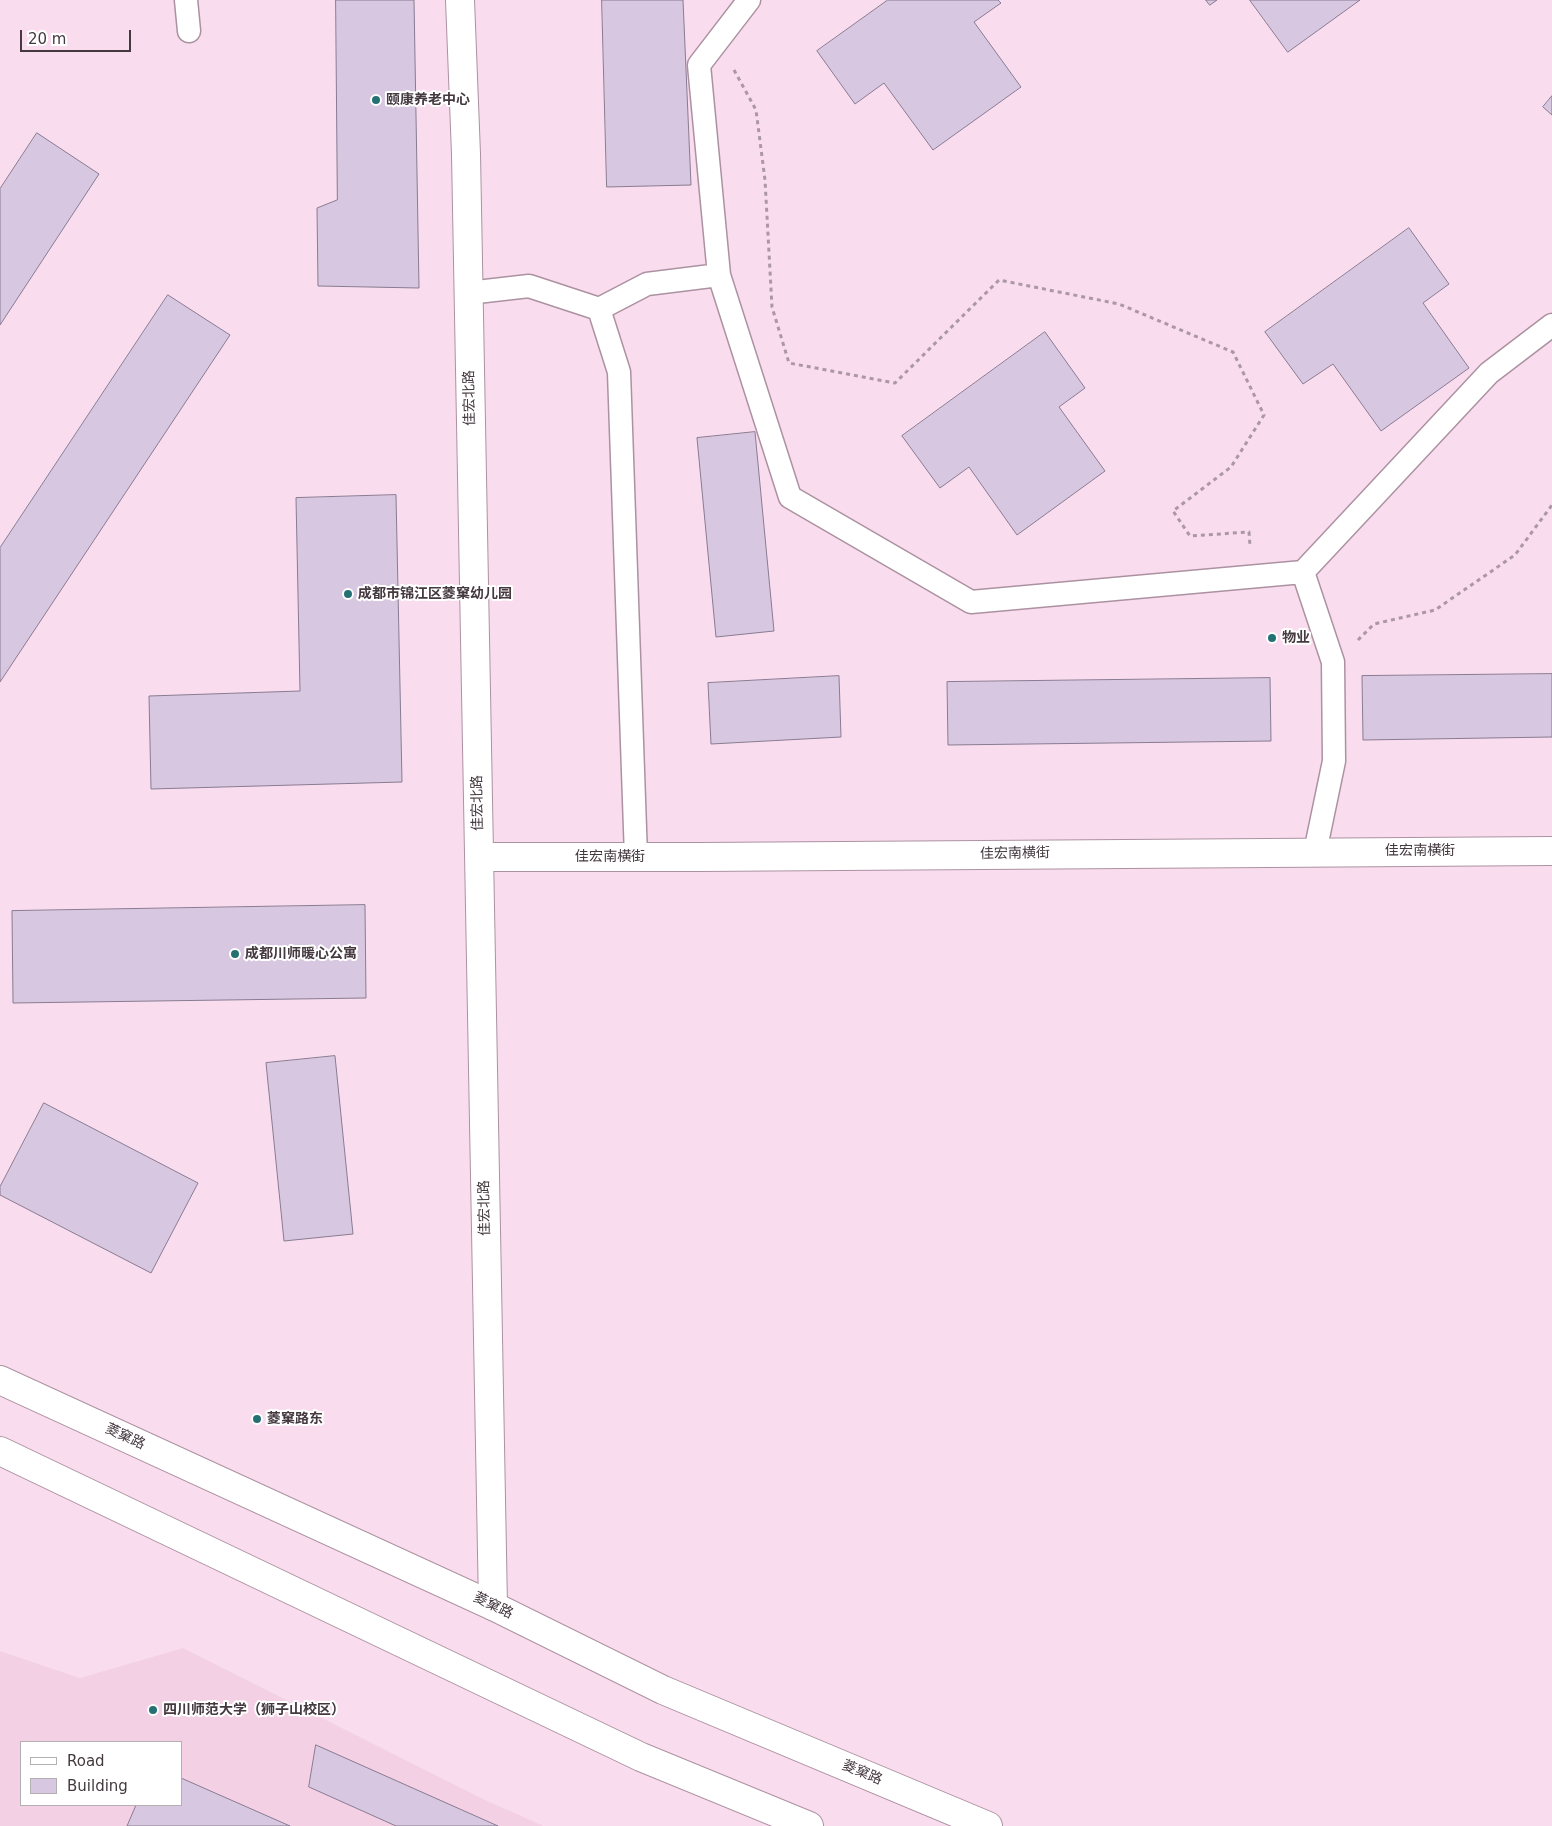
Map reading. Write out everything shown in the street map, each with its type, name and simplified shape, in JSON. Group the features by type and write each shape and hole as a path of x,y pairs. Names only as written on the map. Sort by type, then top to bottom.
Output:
{"street":[{"name":"佳宏北路","path":"460,0 468,293 493,1606"},
{"name":"佳宏南横街","path":"479,857 1552,851"},
{"name":"菱窠路","path":"0,1380 493,1606 662,1690 988,1826"},
{"path":"0,1452 641,1757 809,1826"}],"lane":[{"path":"186,0 189,31"},
{"path":"749,0 699,66 719,275 790,497 971,602 1303,572 1489,373 1552,325"},
{"path":"468,293 529,286 599,309 647,284 719,275"},
{"path":"599,309 619,372 636,857"},
{"path":"1303,572 1333,662 1334,761 1315,852"}],"path":[{"path":"718,40 756,110 765,180 772,307 789,363 895,383 999,280 1119,304 1233,352 1264,416 1231,467 1173,511 1190,536 1249,532 1252,576"},
{"path":"1333,662 1374,624 1435,610 1515,555 1552,505"}],"shaded area":[{"name":"四川师范大学（狮子山校区）","path":"183,1648 485,1800 544,1826 0,1826 0,1651 80,1678"}],"building":[{"name":"颐康养老中心","path":"336,0 414,0 419,288 318,286 317,208 337,200"},
{"path":"602,0 683,0 691,185 607,187"},
{"path":"888,0 998,0 1001,3 974,22 1021,87 933,150 884,83 855,104 817,51"},
{"path":"1206,0 1217,0 1210,5"},
{"path":"1250,0 1360,0 1288,52"},
{"path":"1552,96 1552,115 1543,107"},
{"path":"37,133 99,174 0,325 0,189"},
{"path":"1409,228 1449,284 1423,303 1469,368 1381,431 1333,364 1303,384 1265,332"},
{"path":"168,295 230,335 0,682 0,548"},
{"path":"1045,332 1085,388 1059,407 1105,471 1017,535 969,467 940,488 902,436"},
{"path":"755,432 774,631 716,637 697,438"},
{"name":"成都市锦江区菱窠幼儿园","path":"396,495 402,782 151,789 149,696 300,691 296,498"},
{"path":"1552,674 1552,737 1363,740 1362,676"},
{"path":"839,676 841,737 711,744 708,683"},
{"path":"1270,678 1271,741 948,745 947,682"},
{"path":"365,905 366,998 13,1003 12,911"},
{"path":"335,1056 353,1234 284,1241 266,1063"},
{"path":"44,1103 198,1183 151,1273 0,1195 0,1187"},
{"path":"316,1745 498,1826 396,1826 309,1787"},
{"path":"182,1778 290,1826 127,1826 136,1806 182,1806"}],"place":[{"name":"颐康养老中心","path":"376,100"},
{"name":"成都市锦江区菱窠幼儿园","path":"348,594"},
{"name":"物业","path":"1272,638"},
{"name":"成都川师暖心公寓","path":"235,954"},
{"name":"菱窠路东","path":"257,1419"},
{"name":"四川师范大学（狮子山校区）","path":"153,1710"}]}
